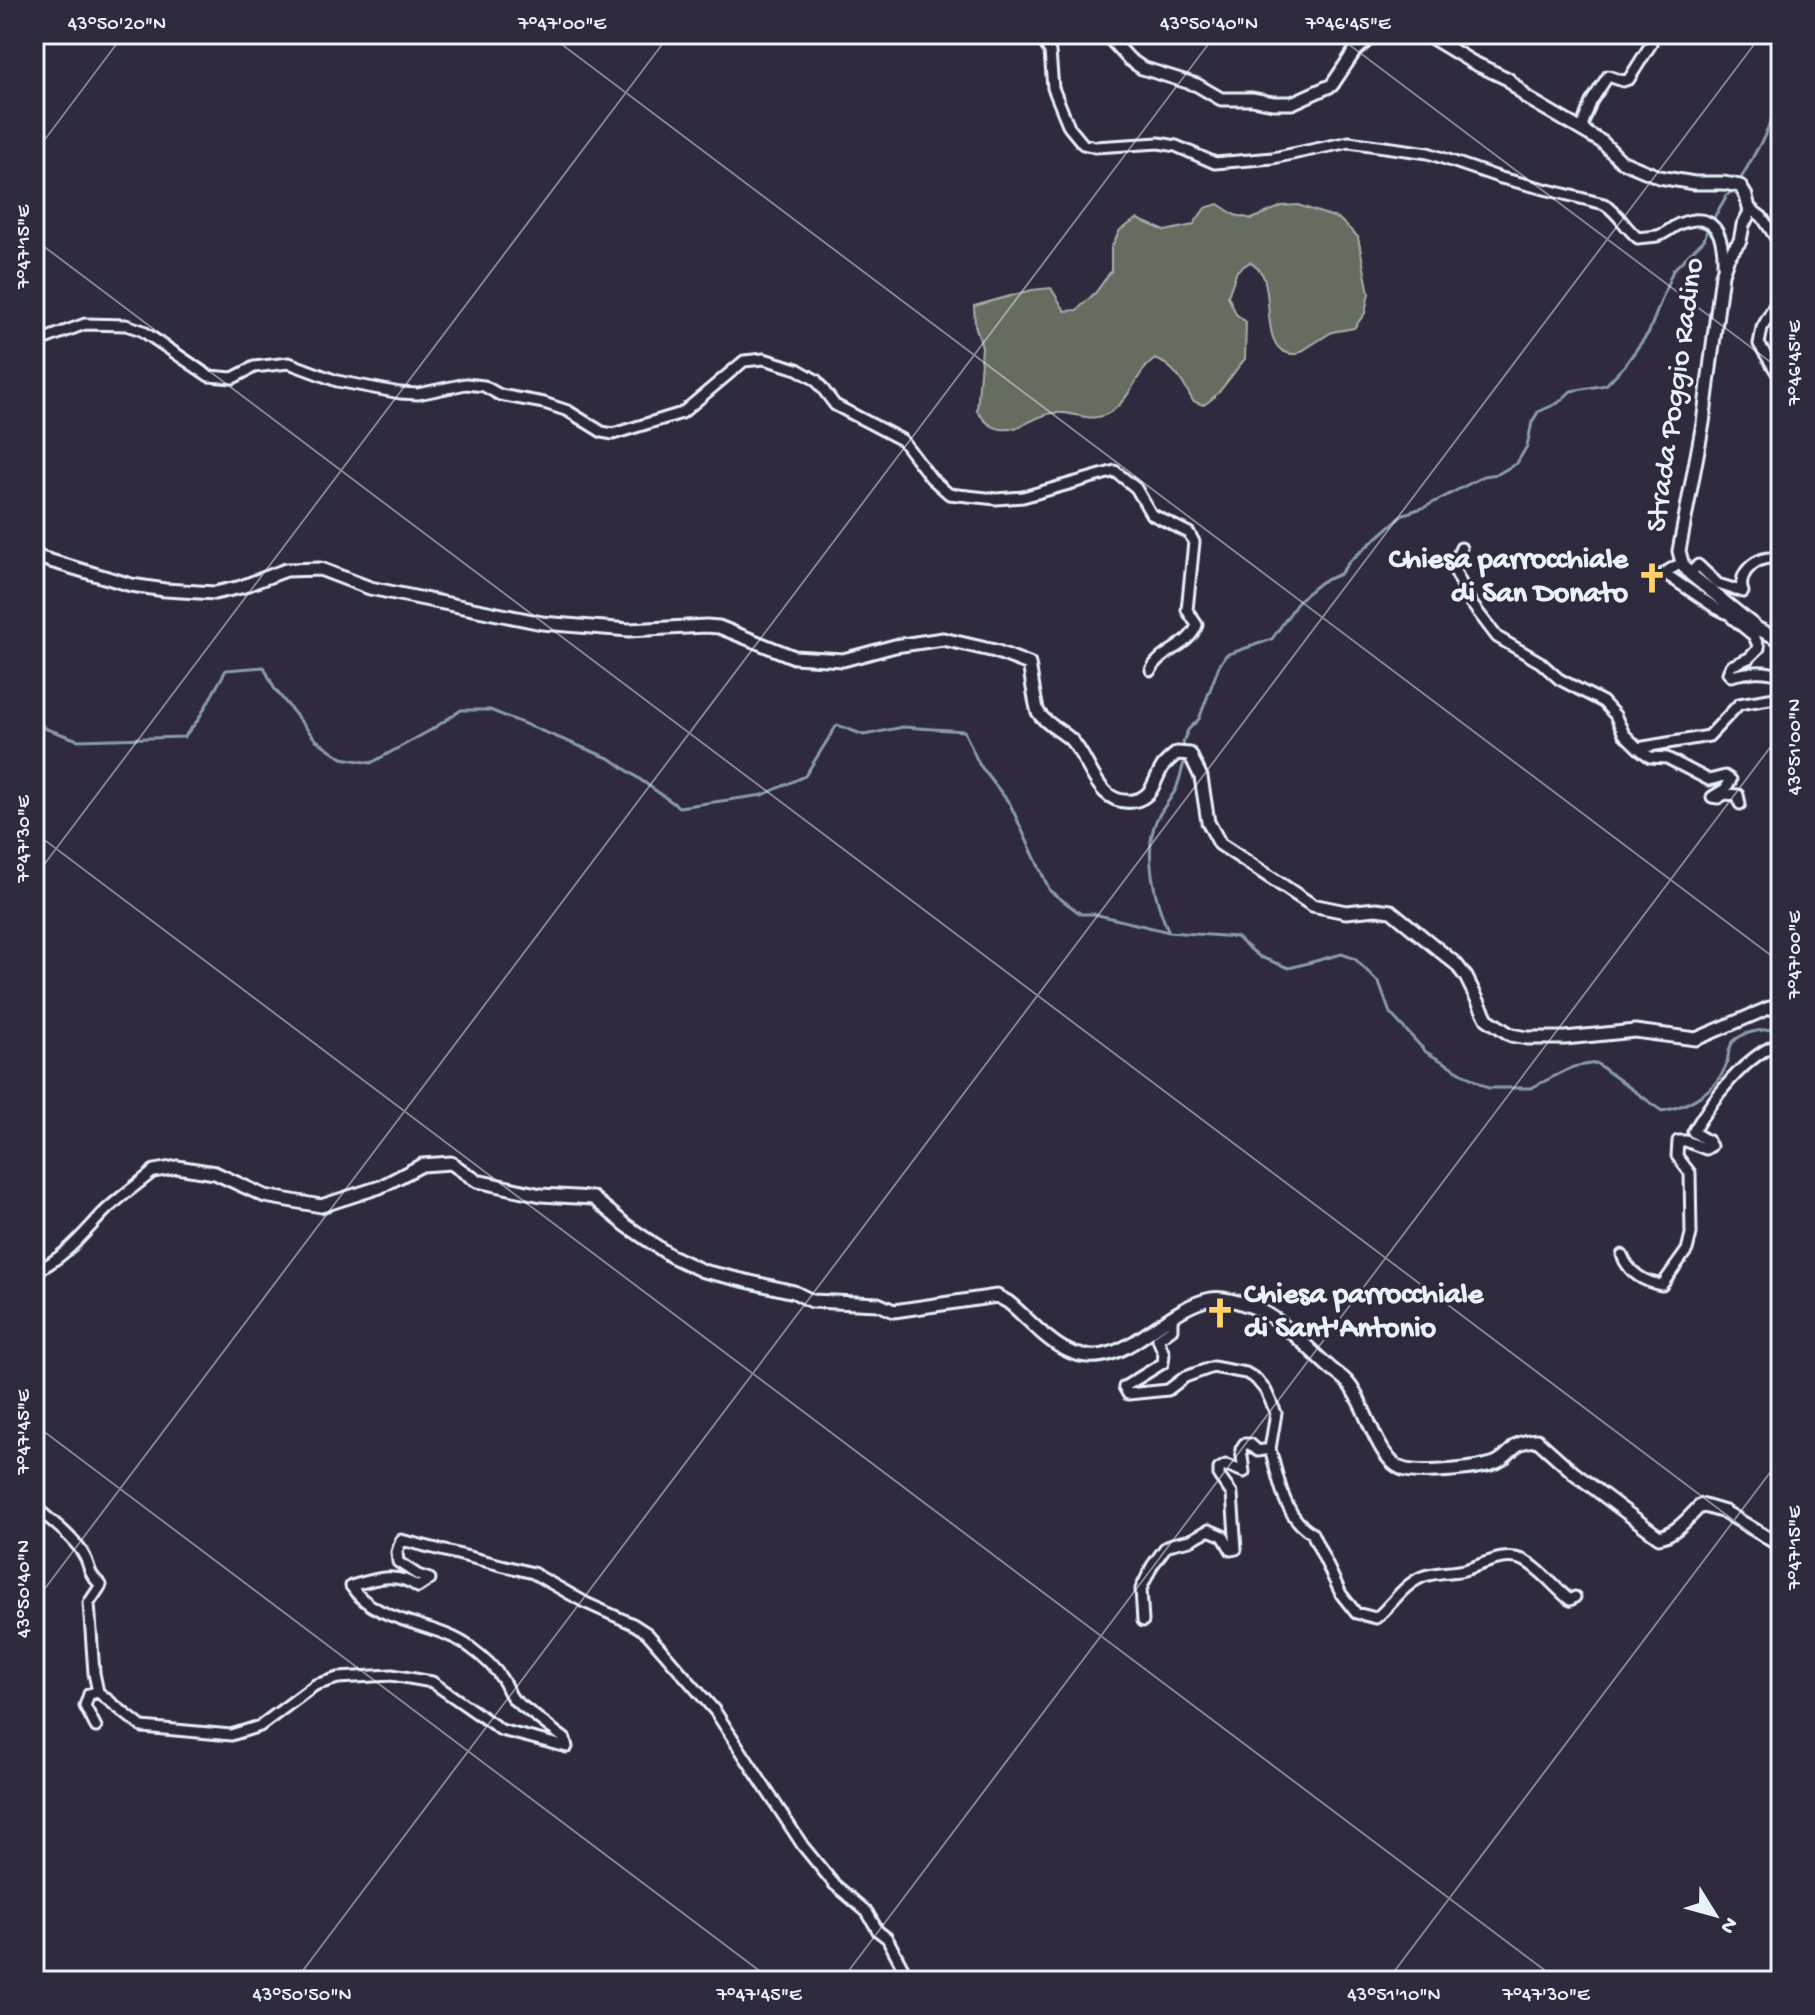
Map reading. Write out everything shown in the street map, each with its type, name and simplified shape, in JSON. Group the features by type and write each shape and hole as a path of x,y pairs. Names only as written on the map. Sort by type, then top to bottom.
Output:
{"street":[{"name":"Strada Poggio Radino","path":"1039,34 1050,52 1053,88 1069,127 1083,144 1095,147 1159,143 1176,146 1215,163 1273,158 1349,142 1428,153 1501,178 1604,204 1617,212 1624,227 1638,238 1660,236 1678,224 1691,221 1711,224 1723,251 1722,274 1703,423 1679,557 1690,574 1736,616 1781,640"},
{"path":"1106,34 1114,45 1142,68 1197,85 1221,99 1292,103 1332,85 1354,52 1371,37 1380,34"},
{"path":"1406,34 1430,35 1472,62 1508,79 1527,98 1602,142 1621,161 1659,177 1694,183 1738,185 1750,208 1762,217 1781,246"},
{"path":"1590,135 1582,126 1583,118 1608,76 1623,81 1629,79 1651,44"},
{"path":"1722,274 1728,257 1740,241 1750,208"},
{"path":"1781,294 1762,328 1759,344 1781,379"},
{"path":"34,343 85,324 126,325 141,330 209,376 233,378 254,367 289,363 337,381 400,393 418,394 466,384 484,386 500,395 568,411 602,432 613,434 682,413 744,361 764,359 807,374 816,380 835,405 902,440 931,478 949,494 996,499 1023,497 1115,471 1136,488 1151,514 1189,533 1194,542 1187,610 1197,625 1195,632 1184,643 1156,660 1151,670"},
{"path":"1461,548 1453,567 1471,603 1497,637 1540,662 1559,679 1603,702 1615,715 1624,734 1650,757 1667,758 1709,780 1725,776 1731,780 1725,789 1712,797 1738,795 1740,804"},
{"path":"34,556 131,585 215,593 286,570 320,569 370,588 542,623 629,630 719,627 794,657 821,660 843,660 895,646 943,639 995,651 1029,664 1038,712 1070,738 1100,789 1113,797 1130,801 1151,793 1163,766 1177,753 1190,754 1201,777 1208,822 1220,844 1312,905 1346,912 1391,911 1456,964 1487,1019 1511,1035 1565,1038 1635,1031 1696,1039 1769,1008 1781,1008"},
{"path":"1690,574 1698,565 1718,584 1743,592 1739,583 1750,567 1768,557 1781,561"},
{"path":"1676,566 1664,573 1736,616 1754,636 1759,648 1749,658 1731,666 1728,673 1731,676 1750,671 1781,676"},
{"path":"1638,748 1709,736 1739,704 1781,697"},
{"path":"1622,1255 1624,1261 1646,1282 1662,1285 1687,1250 1691,1234 1690,1173 1677,1156 1678,1141 1706,1149 1711,1146 1693,1132 1716,1096 1753,1060 1781,1043"},
{"path":"34,1272 61,1257 80,1241 106,1210 154,1171 177,1167 198,1169 215,1173 265,1196 321,1206 380,1187 422,1165 451,1163 477,1181 541,1195 593,1198 671,1256 703,1271 794,1292 812,1301 878,1304 894,1311 997,1296 1021,1312 1062,1348 1083,1356 1112,1355 1172,1316 1213,1299 1250,1305 1281,1324 1349,1383 1383,1450 1393,1463 1404,1470 1437,1470 1496,1463 1513,1445 1537,1440 1574,1473 1659,1537 1666,1536 1701,1505 1725,1512 1781,1546"},
{"path":"1172,1316 1172,1329 1158,1339 1164,1354 1163,1363 1124,1387 1128,1394 1168,1390 1185,1377 1213,1367 1246,1373 1256,1379 1266,1391 1276,1413 1270,1449 1291,1513 1302,1528 1312,1533 1341,1594 1356,1613 1376,1618 1407,1587 1423,1577 1467,1569 1508,1556 1524,1561 1570,1600 1575,1597"},
{"path":"1143,1621 1143,1580 1165,1548 1209,1530 1223,1536 1231,1550 1236,1549 1232,1494 1219,1476 1219,1469 1226,1465 1244,1472 1241,1449 1244,1444 1250,1444 1258,1451 1270,1449"},
{"path":"34,1506 73,1540 85,1556 89,1574 101,1585 89,1603 98,1692 142,1727 231,1735 260,1726 315,1685 338,1678 392,1675 432,1682 501,1730 567,1747 565,1739 508,1694 504,1680 469,1646 379,1610 358,1597 351,1586 376,1578 408,1580 418,1587 430,1579 398,1562 401,1540 547,1579 586,1603 647,1633 715,1711 803,1846 834,1884 867,1912 878,1931 887,1938 910,1981"},
{"path":"96,1727 85,1706 89,1694 98,1692"}],"green space":[{"path":"1218,204 1235,215 1252,219 1282,206 1298,205 1339,219 1358,237 1369,293 1365,313 1354,328 1332,332 1297,354 1285,352 1277,346 1272,336 1263,276 1250,262 1237,271 1228,296 1236,314 1246,322 1245,359 1209,402 1203,405 1193,401 1173,370 1155,359 1119,405 1104,415 1090,417 1053,413 1008,429 993,427 985,420 977,411 982,347 975,325 974,306 1051,288 1065,311 1077,310 1096,292 1111,271 1111,248 1120,230 1137,219 1165,231 1193,225 1205,208"}],"waterway":[{"path":"1739,182 1764,137 1781,96"},
{"path":"1712,221 1727,195 1735,189"},
{"path":"1185,751 1183,742 1188,730 1199,719 1226,655 1272,639 1300,599 1321,582 1340,574 1350,561 1404,514 1517,463 1527,446 1532,422 1538,412 1558,403 1571,391 1606,385 1649,332 1673,270 1704,240 1708,227"},
{"path":"34,712 44,728 78,740 184,737 198,720 226,670 264,667 274,688 315,739 342,758 371,763 461,710 490,710 611,759 679,807 763,795 805,776 837,725 864,735 903,727 964,731 979,764 1010,804 1050,891 1081,914 1094,914 1169,932 1236,937 1260,957 1289,968 1342,954 1355,959 1379,983 1390,1013 1426,1052 1488,1088 1531,1088 1573,1067 1596,1063 1662,1111 1691,1102 1708,1090 1721,1075 1730,1048 1738,1038 1756,1031 1781,1029"},
{"path":"1169,932 1152,877 1152,833 1176,789 1185,759"}],"place":[{"name":"Chiesa parrocchiale di San Donato","path":"1652,578"},
{"name":"Chiesa parrocchiale di Sant'Antonio","path":"1220,1313"}]}
